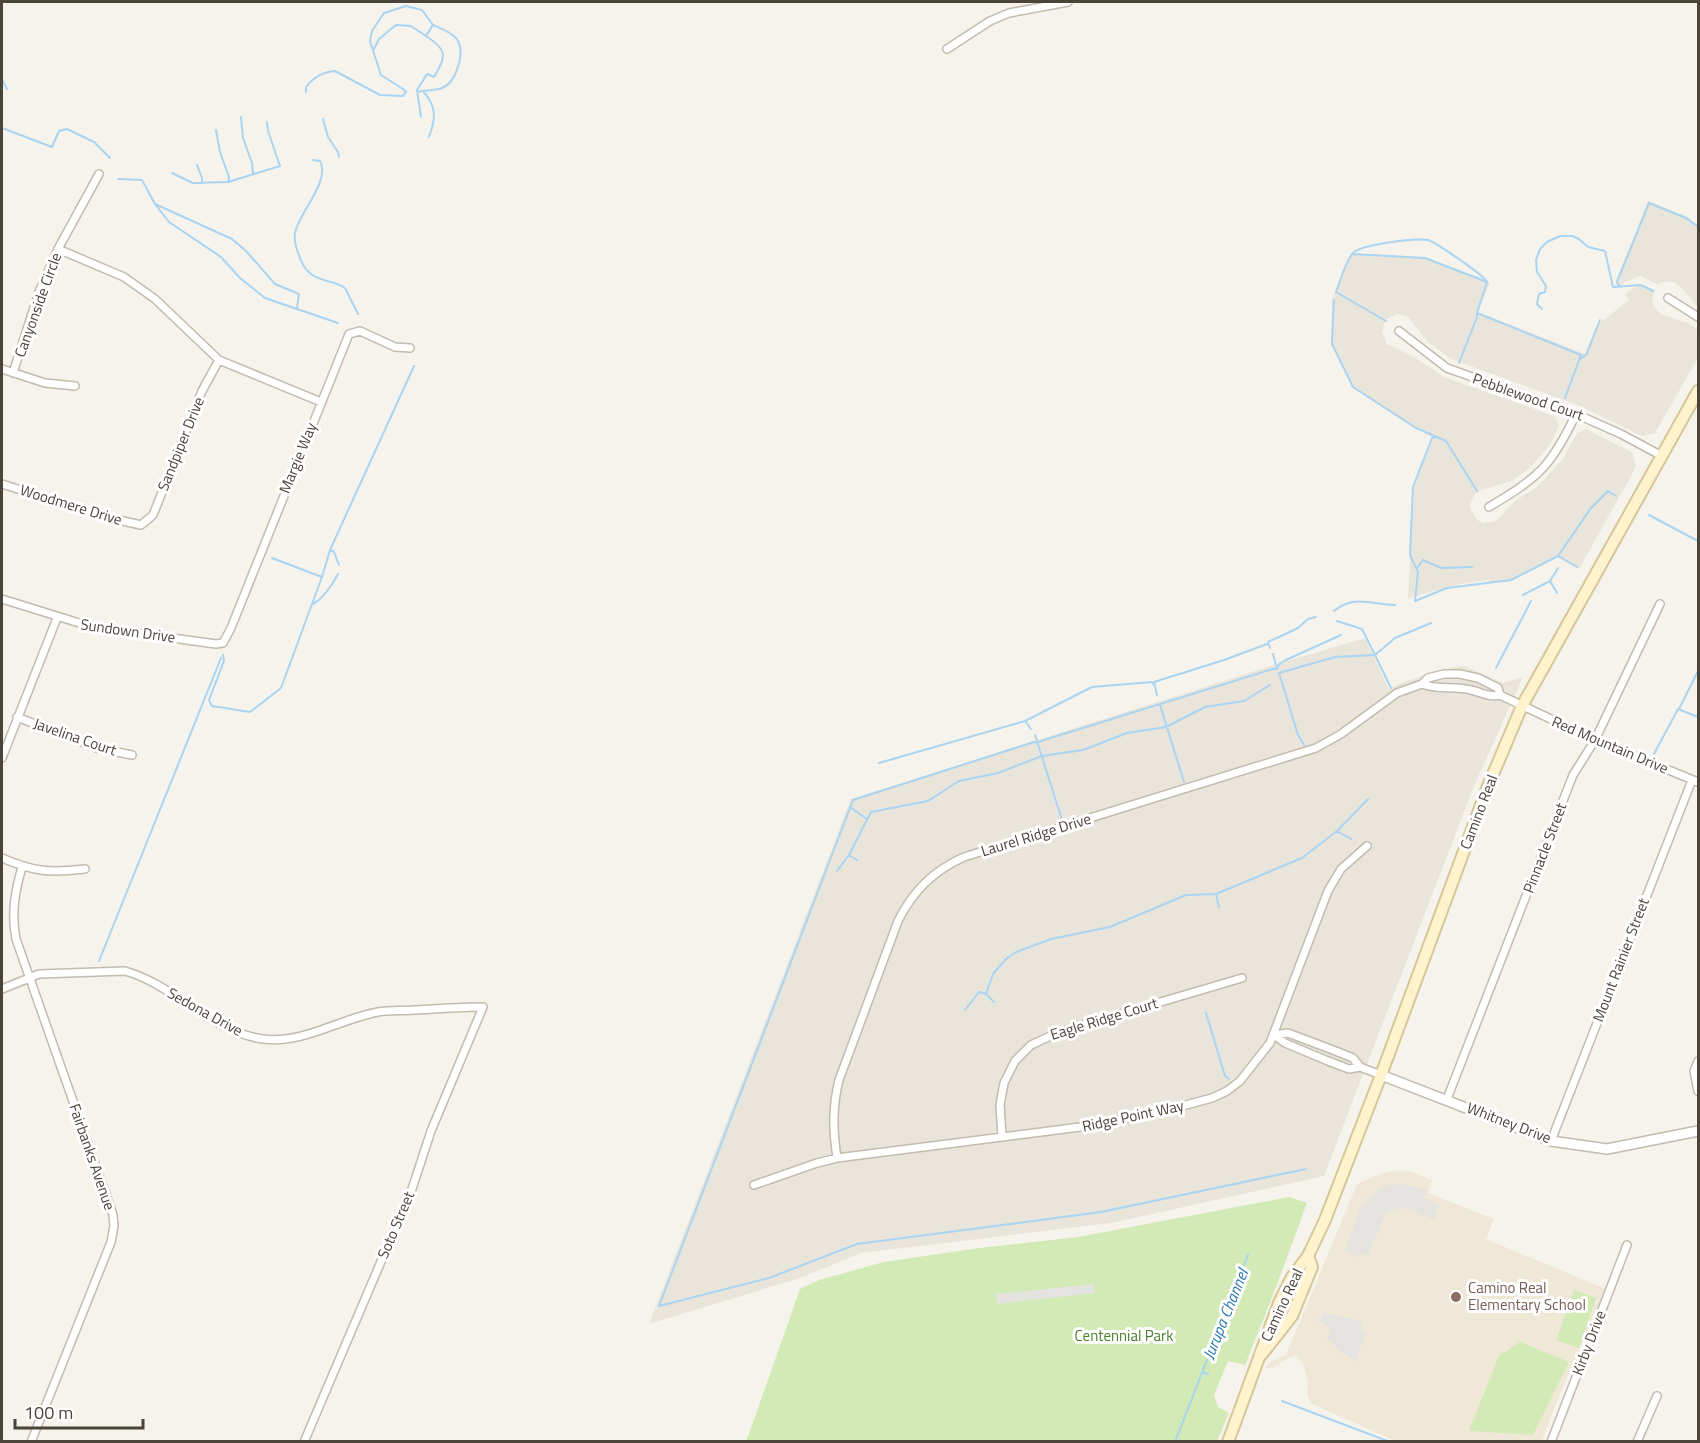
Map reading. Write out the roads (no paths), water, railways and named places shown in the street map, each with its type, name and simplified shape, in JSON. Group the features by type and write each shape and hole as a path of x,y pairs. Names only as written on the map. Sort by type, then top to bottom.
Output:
{"main road":[{"name":"Camino Real","path":"1228,1442 1272,1320 1292,1277 1308,1256 1325,1220 1488,786 1522,706 1698,391"},
{"name":"Camino Real","path":"1259,1357 1292,1316 1312,1267 1308,1256"}],"street":[{"path":"947,50 990,21 1009,13 1068,2"},
{"name":"Canyonside Circle","path":"13,373 39,292 58,249 99,174"},
{"path":"58,249 124,277 155,299 219,360 321,402"},
{"path":"1668,298 1698,317"},
{"name":"Margie Way","path":"223,643 349,334 360,331 395,347 410,348"},
{"name":"Pebblewood Court","path":"1399,331 1447,368 1576,414 1662,456"},
{"name":"Sandpiper Drive","path":"141,525 153,515 202,390 219,360"},
{"path":"2,369 45,383 75,386"},
{"path":"1490,507 1539,474 1561,445 1576,414"},
{"name":"Woodmere Drive","path":"2,484 105,517 141,525"},
{"name":"Sundown Drive","path":"2,599 57,618 92,627 216,644 223,643"},
{"name":"Pinnacle Street","path":"1447,1099 1573,775 1595,740 1660,604"},
{"path":"2,758 57,618"},
{"path":"1452,674 1454,687"},
{"name":"Laurel Ridge Drive","path":"837,1158 832,1116 834,1098 898,921 907,903 930,877 946,865 964,857 1316,748 1341,734 1397,693 1422,684 1428,678 1452,674 1469,676 1494,685 1498,688 1500,695"},
{"name":"Laurel Ridge Drive","path":"1422,684 1430,687 1472,690 1493,697 1500,695 1522,706"},
{"name":"Red Mountain Drive","path":"1522,706 1595,740 1695,781"},
{"name":"Javelina Court","path":"17,717 97,748 132,755"},
{"name":"Mount Rainier Street","path":"1551,1141 1695,781"},
{"name":"Ridge Point Way","path":"754,1185 837,1158 1098,1124 1212,1098 1240,1082 1264,1052 1274,1035 1328,891 1341,869 1366,846"},
{"path":"2,858 22,867 50,873 85,869"},
{"name":"Fairbanks Avenue","path":"22,867 15,895 13,925 16,939 110,1208 114,1226 104,1262 31,1442"},
{"name":"Sedona Drive","path":"2,989 39,974 125,971 154,984 226,1027 245,1035 264,1039 289,1039 381,1011 483,1007"},
{"name":"Eagle Ridge Court","path":"1002,1137 1000,1105 1004,1083 1015,1061 1031,1046 1059,1032 1242,978"},
{"name":"Soto Street","path":"304,1442 412,1189 431,1131 483,1007"},
{"name":"Whitney Drive","path":"1274,1035 1288,1033 1353,1058 1360,1067"},
{"name":"Whitney Drive","path":"1274,1035 1285,1043 1349,1069 1360,1067 1551,1141 1607,1149 1698,1131"},
{"path":"1329,1061 1333,1050"},
{"path":"1698,1061 1694,1071 1698,1091"},
{"name":"Kirby Drive","path":"1551,1442 1627,1245"},
{"path":"1637,1442 1657,1396"}],"waterway":[{"path":"306,92 306,87 315,78 335,71 380,95 403,96 406,92 403,89 381,75 370,41 372,31 384,13 406,6 422,10 433,25"},
{"path":"374,49 379,39 396,25 411,26 426,36"},
{"path":"418,92 439,89 447,85 455,74 460,60 460,46 456,38 433,25 426,36 438,45 443,58 434,77 427,74 417,90 421,117"},
{"path":"2,79 7,89"},
{"path":"423,91 431,102 434,113 429,137"},
{"path":"241,117 243,138 252,163 253,174"},
{"path":"323,119 328,137 339,157"},
{"path":"172,173 193,183 228,182 280,166 267,122"},
{"path":"2,128 52,147 59,131 67,129 94,142 110,158"},
{"path":"216,130 220,152 229,177 228,182"},
{"path":"313,160 320,161 321,177 295,233 296,247 302,263 311,274 345,288 358,314"},
{"path":"197,165 202,183"},
{"path":"118,179 142,180 155,204 169,222 221,257 240,278 265,298 338,323"},
{"path":"1619,286 1617,282 1649,203 1686,218 1698,227"},
{"path":"155,204 232,239 246,251 275,284 299,294 297,308"},
{"path":"1542,309 1537,304 1539,294 1545,292 1546,286 1537,272 1536,260 1540,249 1547,242 1560,236 1572,236 1588,247 1605,251 1613,287 1641,285 1653,291"},
{"path":"1386,321 1336,292 1347,263 1357,250 1388,243 1428,240 1459,259 1487,282"},
{"path":"1352,254 1425,258 1487,282 1477,313 1581,355 1565,398"},
{"path":"1334,300 1332,344 1353,387 1416,428 1446,441 1477,491"},
{"path":"1459,363 1477,313"},
{"path":"1580,359 1586,355 1600,320"},
{"path":"322,577 330,550 414,366"},
{"path":"1436,437 1432,438 1413,487 1410,555 1418,572 1415,601 1447,588 1511,580 1558,556 1591,508 1608,491 1616,496"},
{"path":"1649,515 1698,541"},
{"path":"330,550 334,552 339,565"},
{"path":"1558,556 1577,567"},
{"path":"223,655 224,661 209,700 212,706 250,712 281,688 322,577 272,558"},
{"path":"1417,568 1423,560 1441,568 1472,567"},
{"path":"1550,581 1558,568"},
{"path":"313,604 324,595 338,574"},
{"path":"1523,595 1550,581 1557,593"},
{"path":"1496,668 1531,601"},
{"path":"1334,611 1356,602 1395,605"},
{"path":"1270,648 1268,642 1298,628 1308,619 1316,617"},
{"path":"1304,745 1298,735 1279,673 1335,657 1375,655 1362,629 1337,621"},
{"path":"1391,688 1375,655 1395,638 1431,623"},
{"path":"1278,668 1279,664 1286,660 1341,635"},
{"path":"1157,695 1154,682 1267,644"},
{"path":"1273,654 1277,669 1038,743 1034,742 853,800 659,1306 769,1278 857,1244 1101,1212 1306,1169"},
{"path":"99,961 221,658"},
{"path":"1679,709 1698,671"},
{"path":"879,763 1025,721 1092,687 1152,682 1154,685"},
{"path":"837,871 849,855 871,812 928,801 959,781 998,773 1042,756 1083,750 1127,733 1166,727 1205,707 1244,701 1270,685"},
{"path":"1160,705 1184,782"},
{"path":"1654,754 1678,709 1698,717"},
{"path":"1025,721 1031,729"},
{"path":"1035,735 1062,820"},
{"path":"1351,839 1337,831 1368,799"},
{"path":"850,807 867,819"},
{"path":"965,1010 979,992 986,994 993,974 1006,959 1016,952 1051,939 1110,927 1186,895 1216,894 1302,858 1337,831"},
{"path":"849,855 857,860"},
{"path":"1216,894 1219,907"},
{"path":"986,994 994,1002"},
{"path":"1206,1013 1225,1076 1229,1079"},
{"name":"Jurupa Channel","path":"1175,1442 1248,1255"},
{"name":"Jurupa Channel","path":"1202,1372 1208,1374"},
{"name":"Jurupa Channel","path":"1282,1401 1390,1442"}],"place":[{"name":"Camino Real Elementary School","path":"1456,1297"}],"park label":[{"name":"Centennial Park","path":"1124,1336"}]}
